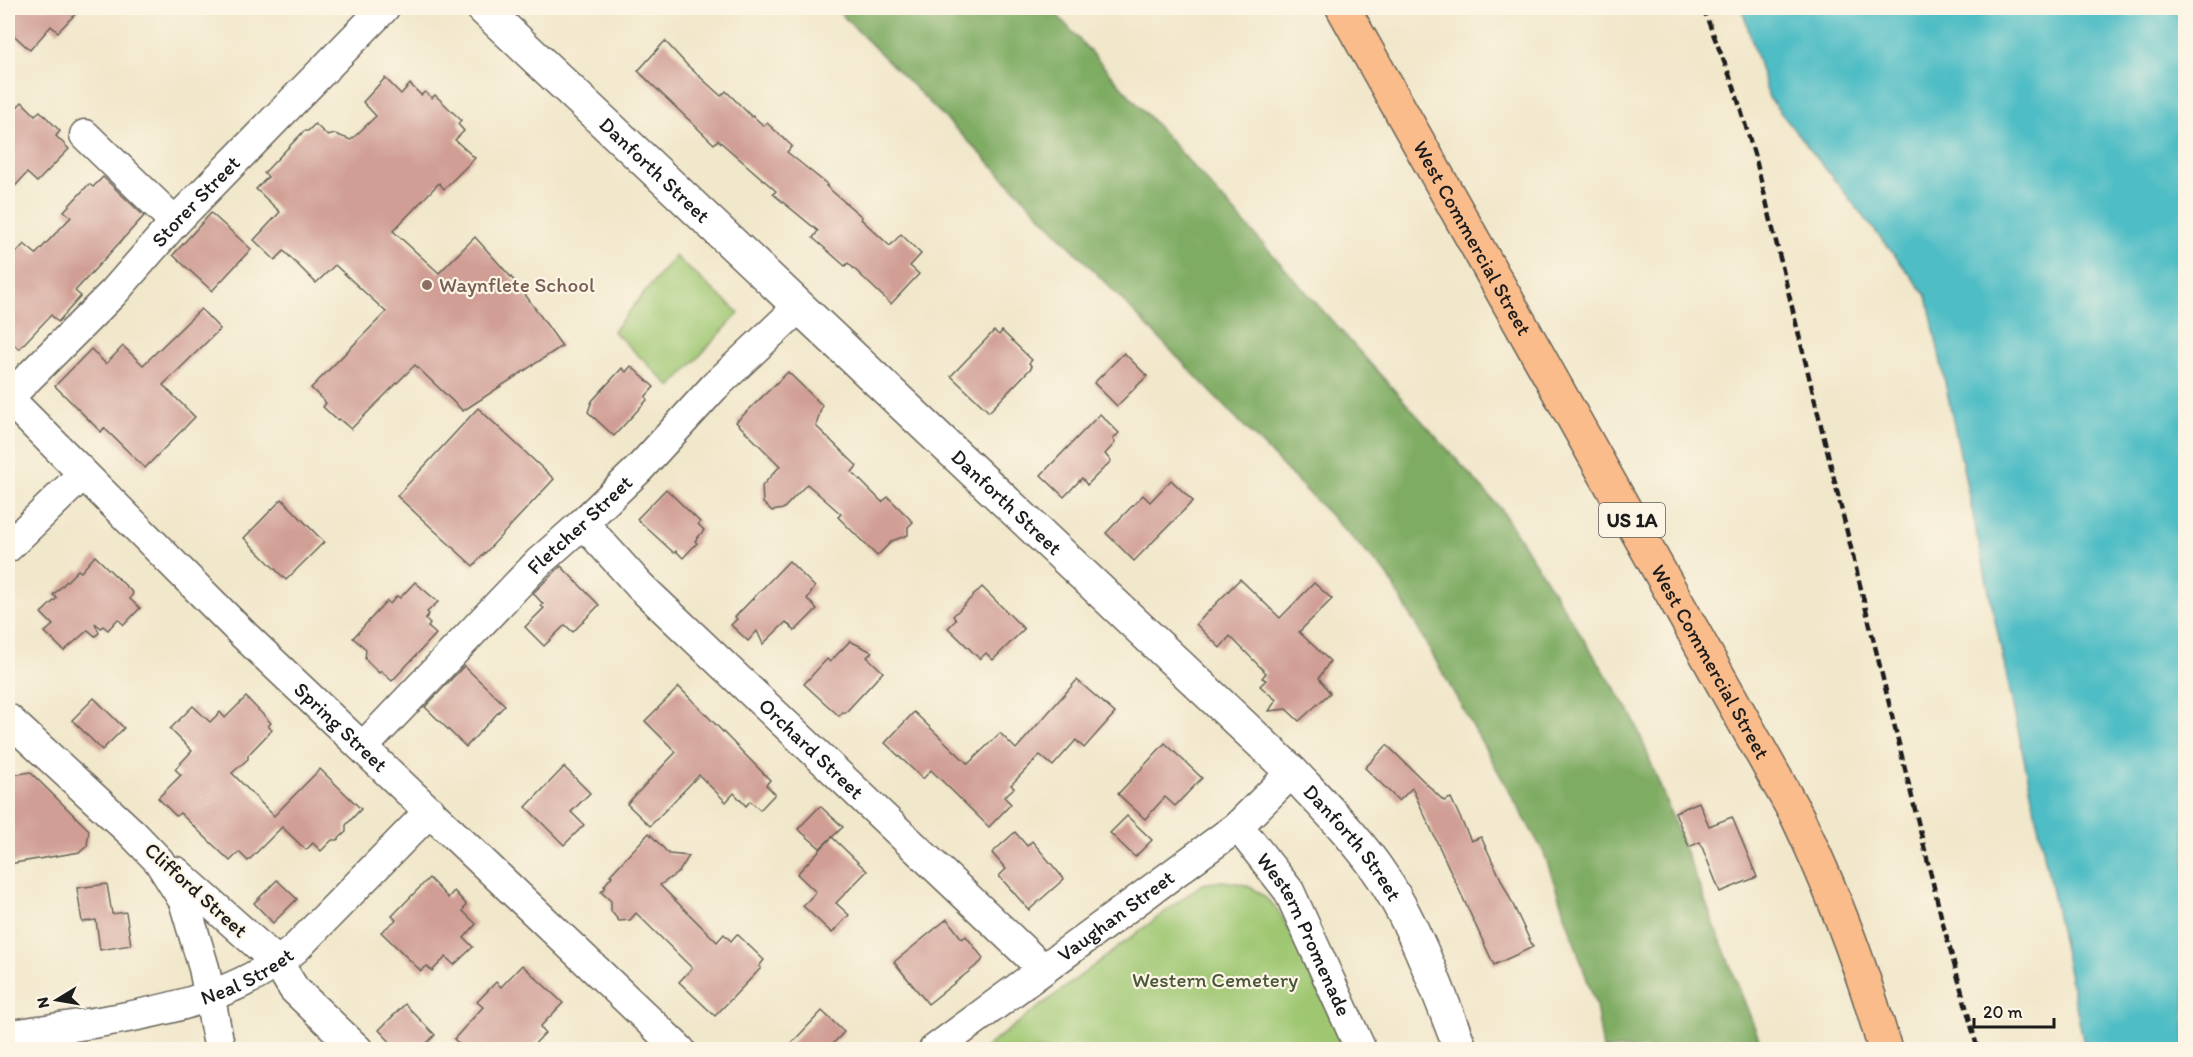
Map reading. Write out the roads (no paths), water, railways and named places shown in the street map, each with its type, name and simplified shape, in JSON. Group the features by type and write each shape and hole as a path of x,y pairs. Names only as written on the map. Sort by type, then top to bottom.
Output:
{"main road":[{"name":"West Commercial Street","path":"1343,8 1797,816 1824,873 1849,936 1872,1000 1885,1050"}],"street":[{"name":"Storer Street","path":"8,398 114,292 175,222 384,8"},
{"name":"Danforth Street","path":"483,8 1292,772 1332,813 1383,878 1403,912 1421,950 1461,1050"},
{"path":"85,135 175,222"},
{"name":"Fletcher Street","path":"364,747 538,563 639,469 714,387 799,307"},
{"name":"Spring Street","path":"8,398 244,635 680,1050"},
{"path":"8,548 83,474"},
{"name":"Orchard Street","path":"583,523 640,586 1043,969"},
{"name":"Clifford Street","path":"8,719 133,834 279,963 294,989 358,1050"},
{"name":"Vaughan Street","path":"934,1050 1238,826 1292,772"},
{"name":"Neal Street","path":"8,1036 166,1009 210,997 279,963 430,811"},
{"name":"Western Promenade","path":"1238,826 1289,891 1360,1050"},
{"name":"Clifford Street","path":"133,834 159,861 184,901 204,968 220,1050"}],"water":[{"path":"1742,8 2185,8 2185,1049 2085,1049 1927,296 1769,98"}],"railway":[{"path":"1703,8 1734,87 1757,164 1943,924 1978,1050"}],"place":[{"name":"Waynflete School","path":"427,285"}],"park label":[{"name":"Western Cemetery","path":"1215,980"}]}
